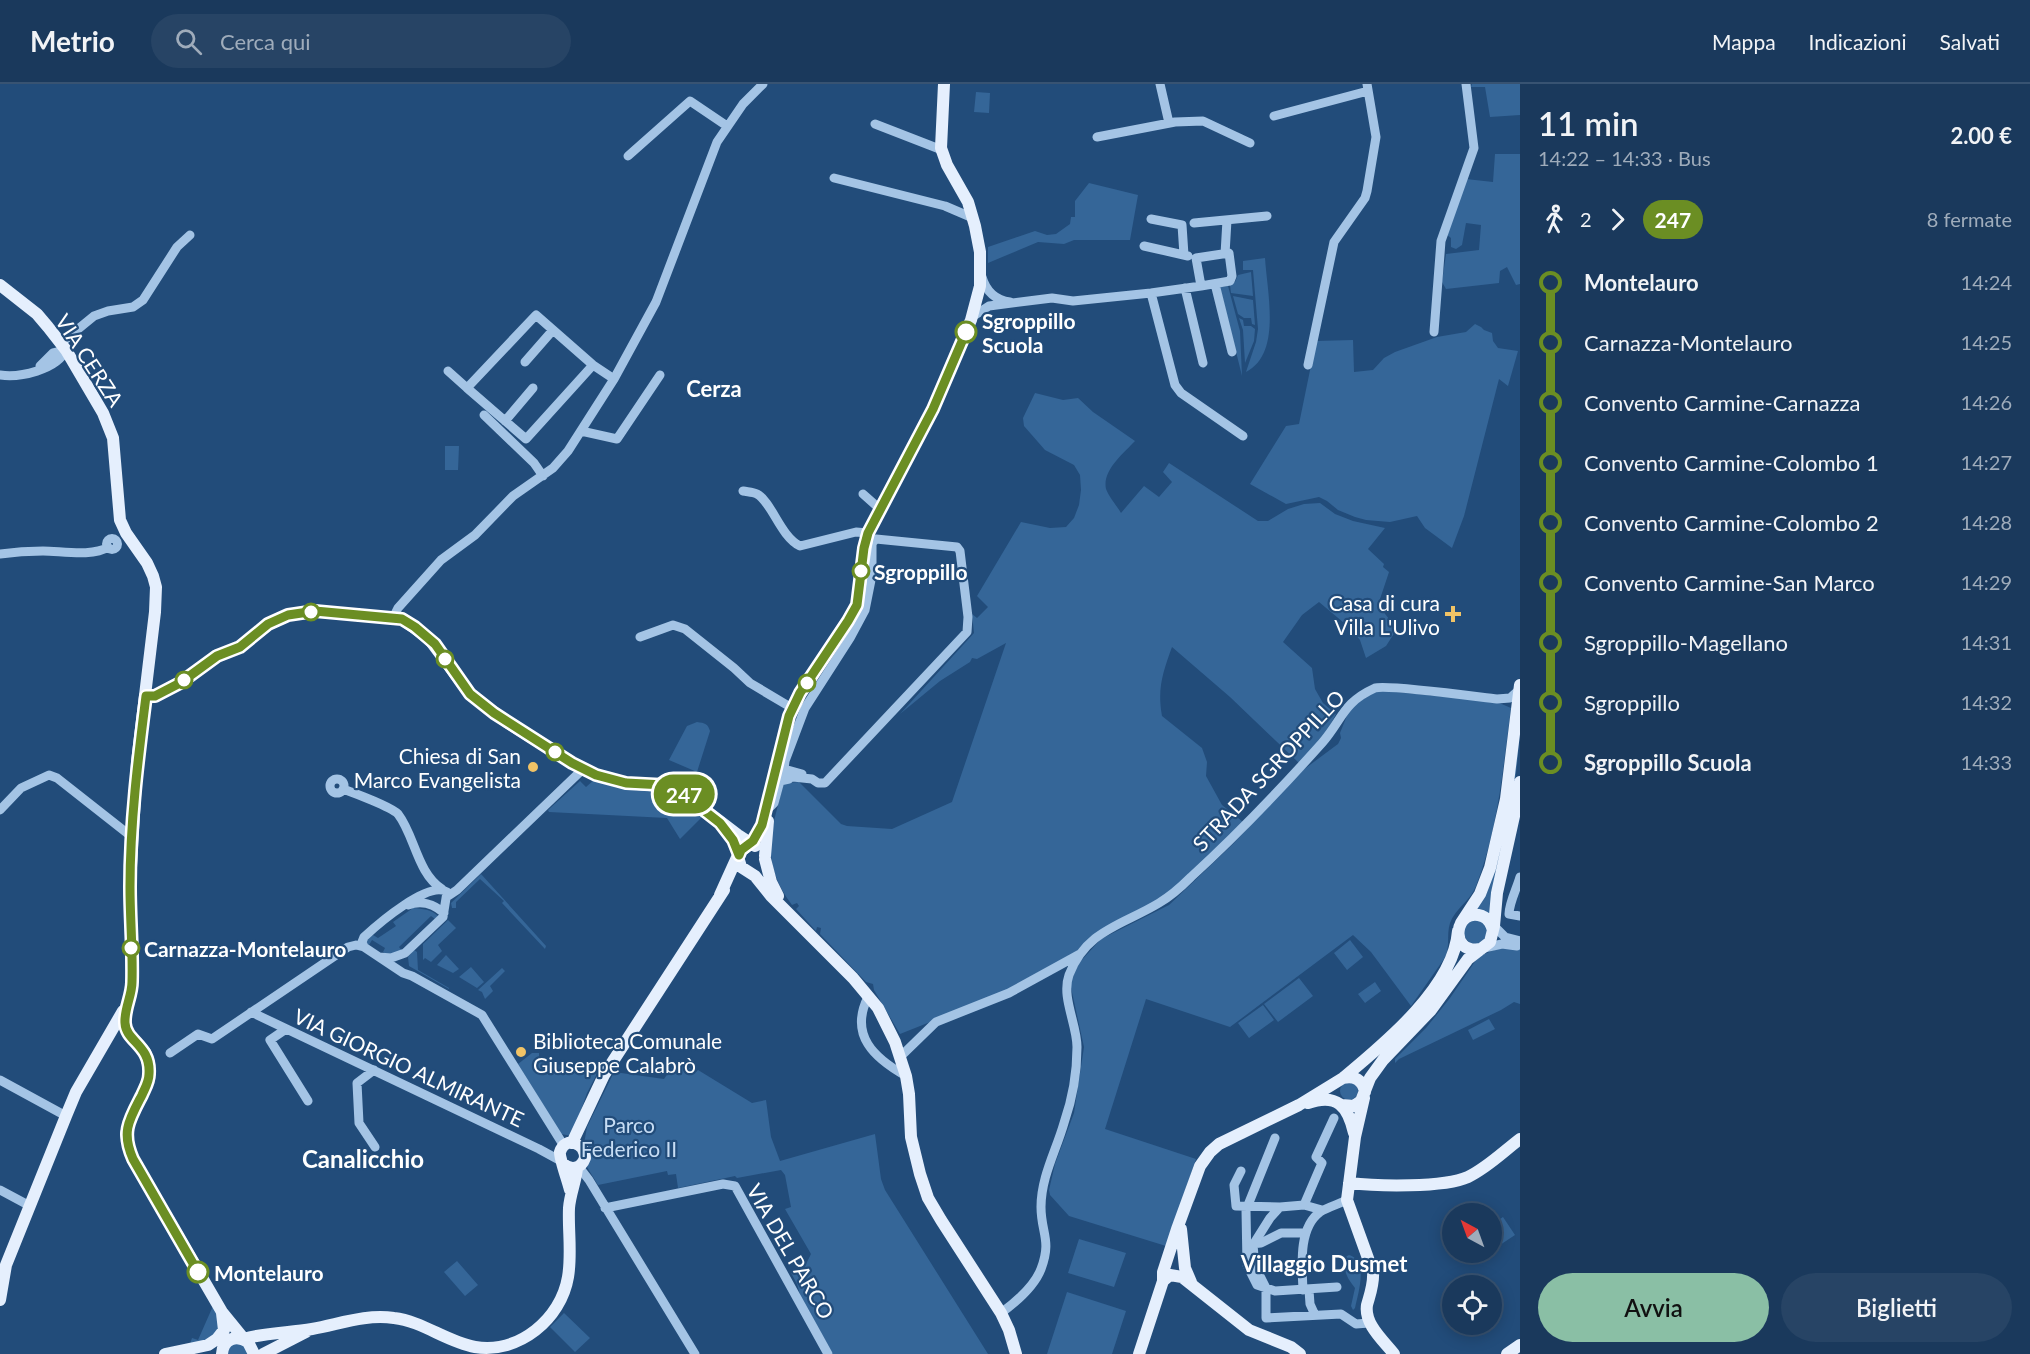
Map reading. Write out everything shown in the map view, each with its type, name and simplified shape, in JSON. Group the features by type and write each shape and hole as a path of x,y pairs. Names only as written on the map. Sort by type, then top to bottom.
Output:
{"main road":[{"path":"720,895 741,850 751,845 762,825 774,775 781,760 792,708 857,605 869,539 880,509 933,409 972,317 978,297 981,271 978,238 968,202 947,165 942,150 944,84"},
{"name":"VIA CERZA","path":"0,285 37,314 48,327 64,347 104,413 113,438 120,520 153,576 156,605 137,762 132,837 130,885 132,988"},
{"path":"146,696 155,696 180,683 217,656 240,647 268,624 288,615 315,611 393,618 408,623 429,639 470,694 508,723 583,769 613,781 672,787 751,845 761,849 771,882 782,905"},
{"path":"1139,1354 1177,1229 1200,1166 1214,1148 1299,1105 1342,1079 1395,1032 1426,998 1452,959 1460,927 1480,894 1490,868 1506,799 1520,687"},
{"path":"1394,1354 1369,1323 1367,1308 1373,1272 1347,1200 1355,1137 1364,1095 1376,1069 1431,1010 1468,959 1491,942 1497,893 1520,782"},
{"path":"222,1354 223,1346 235,1338 244,1339 312,1329 358,1318 383,1317 405,1320 478,1347 501,1346 526,1337 549,1318 566,1289 570,1267 570,1194 565,1152 604,1075 720,895 734,878 761,868 765,857 769,801"},
{"path":"720,823 733,840 739,856 739,864 841,965 878,1008 887,1024 906,1076 911,1137 928,1198 1001,1313 1010,1330 1016,1354"},
{"path":"738,835 751,832 762,825"},
{"path":"1483,948 1466,947 1460,940 1460,927 1472,915 1482,916 1492,927"},
{"path":"0,1300 6,1265 76,1092 120,1018 132,988"},
{"path":"132,988 125,1025 128,1034 145,1052 150,1072 128,1125 126,1134 129,1149 222,1312 252,1346 254,1354"},
{"path":"97,1058 113,1040 122,1038 135,1046 148,1063"},
{"path":"1299,1105 1321,1100 1341,1104 1354,1106 1364,1095 1363,1084 1358,1079 1351,1077 1342,1079 1335,1089 1335,1097 1341,1104 1352,1122 1355,1137"},
{"path":"1348,1184 1370,1186 1459,1180 1482,1168 1520,1139"},
{"path":"565,1152 585,1151 570,1194"},
{"path":"565,1152 567,1167 580,1165"},
{"path":"1185,1208 1180,1237 1187,1275 1194,1285"},
{"path":"1163,1281 1167,1276 1174,1274 1182,1277 1250,1330 1291,1347 1300,1354"},
{"path":"171,1353 208,1345 217,1339 224,1330 222,1312"},
{"path":"263,1354 312,1329"},
{"path":"1506,1354 1520,1345"},
{"path":"171,1353 194,1354"}],"street":[{"path":"393,618 398,608 441,560 484,527 513,496 543,476 560,461 581,431 614,378 656,302 710,159 727,126 743,104 763,84"},
{"path":"1160,84 1169,123"},
{"path":"1434,332 1442,241 1474,148 1466,84"},
{"path":"1274,116 1368,87 1376,137 1367,191 1365,198 1334,242 1308,365"},
{"path":"628,156 690,101 727,126"},
{"path":"1097,137 1169,123 1203,121 1250,143"},
{"path":"875,124 942,150"},
{"path":"834,178 945,206 973,218"},
{"path":"945,206 963,207 968,202"},
{"path":"1194,223 1267,216"},
{"path":"1151,219 1182,225 1184,255"},
{"path":"1225,254 1227,220"},
{"path":"0,375 18,376 37,371 51,360 64,355 64,347 94,316 108,311 134,307 143,300 177,247 190,235"},
{"path":"972,317 989,306 1052,298 1073,301 1151,293 1228,282 1231,278 1229,253 1196,258 1144,246"},
{"path":"1196,258 1201,286"},
{"path":"981,271 984,284 992,294 1003,301 1015,303"},
{"path":"1215,284 1232,352"},
{"path":"1185,288 1203,363"},
{"path":"1151,293 1175,385 1181,393 1243,436"},
{"path":"978,297 992,294"},
{"path":"978,297 989,306"},
{"path":"467,388 533,316 538,316 593,365 614,378"},
{"path":"48,327 52,345 51,360"},
{"path":"525,362 554,330"},
{"path":"51,360 77,369"},
{"path":"448,371 526,440 593,365"},
{"path":"581,431 617,439 660,375"},
{"path":"505,421 533,388"},
{"path":"484,415 534,463 543,476"},
{"path":"743,492 755,492 760,496 793,542 800,546 856,532 869,539 957,547 960,550 968,628 961,640 825,783 818,783 800,773 784,769 781,760 805,708 850,638 865,610 872,575 869,539"},
{"path":"863,494 880,509"},
{"path":"0,554 42,551 92,552 102,551 108,547"},
{"path":"640,637 673,625 685,629 750,683 792,708"},
{"name":"STRADA SGROPPILLO","path":"1001,1313 1011,1306 1038,1275 1047,1249 1041,1206 1047,1170 1065,1122 1076,1066 1077,1044 1067,987 1069,976 1080,954 1105,930 1157,905 1186,882 1247,825 1323,742 1347,706 1354,700 1380,687 1497,699"},
{"path":"1497,699 1510,698 1520,687"},
{"path":"1497,699 1513,706 1516,718"},
{"path":"379,957 391,958 405,954 442,917 447,893 583,769"},
{"path":"0,810 21,788 49,775 57,778 132,837"},
{"path":"774,775 812,779"},
{"path":"769,801 774,803 780,781 798,778"},
{"path":"343,789 398,815 426,872 434,884 447,893"},
{"path":"422,894 428,884 426,872"},
{"path":"1520,877 1515,897 1509,906 1509,914 1520,916"},
{"path":"364,947 363,939 372,930 410,901 422,894 447,893"},
{"path":"403,908 416,903 430,904 444,913"},
{"path":"1492,927 1520,943"},
{"path":"170,1053 198,1034 212,1039 362,934 372,930"},
{"path":"1483,948 1520,943"},
{"path":"342,950 356,945 364,947 403,973 482,1015 565,1152"},
{"path":"405,954 404,964 412,976"},
{"path":"900,1057 936,1022 1009,993 1080,954"},
{"path":"868,997 861,1013 863,1036 886,1065 906,1076"},
{"name":"VIA GIORGIO ALMIRANTE","path":"251,1012 539,1149 565,1152"},
{"path":"286,1029 270,1040 308,1101"},
{"path":"374,1070 357,1083 359,1123 375,1148"},
{"path":"0,1080 66,1116"},
{"path":"1304,1205 1322,1163 1316,1157 1334,1118"},
{"path":"539,1149 551,1143 555,1134"},
{"path":"1275,1138 1247,1205 1249,1244 1255,1266 1266,1288 1266,1318 1341,1314 1356,1324 1369,1323"},
{"path":"580,1165 695,1354"},
{"path":"1241,1171 1234,1185 1236,1206 1304,1205 1322,1210"},
{"name":"VIA DEL PARCO","path":"605,1208 723,1184 735,1186 828,1354"},
{"path":"0,1190 30,1206"},
{"path":"1315,1315 1306,1290 1302,1264 1306,1233 1322,1210 1347,1200"},
{"path":"1249,1244 1280,1207"},
{"path":"1249,1244 1261,1244 1281,1233 1306,1233"},
{"path":"1266,1288 1275,1291 1337,1287"}],"green space":[{"path":"1472,84 1520,84 1520,115 1490,117 1485,87 1471,87"},
{"path":"976,92 990,93 989,113 974,112"},
{"path":"1495,154 1520,154 1520,284 1516,285 1507,267 1500,271 1499,283 1446,289 1442,282 1446,254 1479,250 1481,225 1466,223 1462,245 1456,249 1451,247 1451,238 1446,234 1466,179 1493,182"},
{"path":"1089,183 1138,195 1130,240 1074,240 1064,244 1038,242 988,263 988,247 1035,231 1047,235 1056,234 1070,224 1071,217 1075,217 1075,201"},
{"path":"1265,258 1270,321 1268,337 1257,363 1246,372 1258,329 1253,270 1243,270 1243,261"},
{"path":"1251,272 1253,296 1231,293 1230,285 1235,282 1238,275"},
{"path":"1228,286 1240,331 1242,376 1220,287"},
{"path":"1233,296 1253,300 1255,325 1252,324 1251,318 1244,318 1238,314"},
{"path":"1239,318 1243,320 1244,326 1251,326 1255,329 1254,341 1245,363 1243,330"},
{"path":"1475,324 1492,333 1493,341 1498,348 1518,351 1508,386 1499,379 1464,516 1452,548 1425,528 1417,516 1390,522 1366,520 1338,510 1319,497 1286,504 1250,484 1286,426 1299,424 1316,341 1353,340 1354,372 1373,370 1384,358 1395,352 1437,337 1466,332"},
{"path":"1035,393 1063,400 1078,398 1093,412 1135,441 1115,462 1107,475 1107,492 1121,513 1144,486 1159,497 1172,482 1163,472 1169,463 1258,521 1268,521 1288,509 1304,504 1320,503 1335,514 1353,521 1385,528 1368,549 1389,572 1378,605 1397,629 1386,646 1366,658 1360,640 1350,628 1319,602 1302,615 1283,642 1312,668 1315,689 1323,703 1336,714 1324,737 1299,763 1230,697 1172,647 1162,680 1160,697 1162,716 1202,748 1207,762 1206,776 1222,805 1243,822 1178,886 1152,904 1092,936 1076,952 993,997 900,1034 874,990 873,984 866,982 820,934 821,928 817,927 816,931 796,909 799,906 797,903 792,905 782,889 772,860 771,846 775,817 784,783 799,782 841,824 847,826 892,829 952,802 1006,643 977,659 972,658 970,662 940,681 900,714 974,633 972,614 977,618 988,607 977,596 1021,522 1050,528 1066,527 1074,518 1079,505 1080,475 1074,465 1045,450 1024,426 1023,418"},
{"path":"445,446 459,446 458,470 445,470"},
{"path":"1377,690 1497,702 1511,708 1499,798 1490,843 1474,891 1455,913 1450,923 1444,959 1411,1006 1371,952 1353,935 1230,1027 1146,999 1105,1129 1196,1159 1166,1246 1069,1216 1050,1195 1049,1190 1055,1164 1074,1113 1084,1047 1070,983 1079,963 1101,939 1169,905 1233,844 1299,773 1338,744 1350,708"},
{"path":"1520,714 1514,789 1490,914 1476,910"},
{"path":"697,722 706,724 710,731 697,772 669,760 687,726"},
{"path":"594,780 617,788 668,793 703,816 680,839 667,818 549,812 548,810 580,781 586,787"},
{"path":"481,874 546,946 545,949 502,903 504,901 480,879 456,902 456,908 452,908 451,903"},
{"path":"413,908 430,911 438,916 435,919 431,916 399,947 402,951 387,955 383,952 385,948 372,940 369,945 367,944 366,939 373,935 378,938 396,926 393,922"},
{"path":"448,920 456,928 438,945 442,951 431,962 425,958 423,960 423,944"},
{"path":"1476,920 1484,924 1488,932 1484,940 1476,944 1468,940 1464,932 1468,924"},
{"path":"1350,940 1363,957 1347,970 1334,953"},
{"path":"1499,948 1520,949 1520,1004 1514,1002 1395,1063 1395,1059 1426,1028 1450,998 1476,960"},
{"path":"414,950 417,952 418,970 449,989 409,966 408,957"},
{"path":"446,955 459,969 453,973 437,965"},
{"path":"471,967 484,982 477,988 459,977"},
{"path":"502,968 505,971 490,986 493,991 485,999 482,992 478,990"},
{"path":"1299,978 1313,996 1278,1022 1264,1004"},
{"path":"1375,982 1381,991 1365,1003 1358,994"},
{"path":"1263,1005 1274,1020 1249,1038 1238,1023"},
{"path":"1489,1019 1495,1029 1473,1040 1468,1030"},
{"path":"532,1053 539,1053 539,1062 599,1070 587,1093 572,1136 561,1134 518,1064"},
{"name":"Parco Federico II","path":"677,1060 752,1103 766,1100 771,1137 780,1161 875,1134 881,1179 885,1190 988,1354 833,1354 801,1298 791,1273 806,1264 811,1254 785,1209 791,1207 785,1175 781,1170 737,1178 735,1176 678,1188 676,1174 668,1175 667,1171 598,1185 587,1167 590,1155 584,1144 587,1127 614,1072 664,1079"},
{"path":"1345,1082 1353,1082 1358,1087 1356,1098 1345,1100 1340,1095 1340,1087"},
{"path":"1502,1218 1515,1235 1502,1244"},
{"path":"1079,1239 1126,1253 1114,1287 1068,1273"},
{"path":"1349,1255 1359,1264 1361,1278 1353,1310 1351,1306 1355,1288 1345,1271 1345,1257"},
{"path":"457,1261 478,1285 465,1296 444,1272"},
{"path":"1067,1292 1126,1311 1112,1354 1047,1354"},
{"path":"213,1306 220,1318 221,1328 213,1338 190,1344 192,1338 198,1340"},
{"path":"564,1313 590,1338 575,1352 550,1327"},
{"path":"244,1343 249,1354 226,1354 231,1344"}],"bus line":[{"name":"247","path":"198,1272 133,1159 126,1134 150,1072 145,1052 128,1034 124,1020 132,988 130,885 137,762 146,696 155,696 180,683 217,656 240,647 268,624 288,615 315,611 402,619 435,644 470,694 508,723 572,763 596,775 613,781 672,787 720,823 730,834 739,855 741,850 753,841 762,825 792,708 857,605 868,533 933,409 966,332"}],"place":[{"name":"Sgroppillo Scuola","path":"966,332"},
{"name":"Sgroppillo","path":"861,571"},
{"name":"Casa di cura Villa L'Ulivo","path":"1453,614"},
{"name":"Chiesa di San Marco Evangelista","path":"533,767"},
{"name":"Carnazza-Montelauro","path":"131,948"},
{"name":"Biblioteca Comunale Giuseppe Calabrò","path":"521,1052"},
{"name":"Montelauro","path":"198,1272"}],"district":[{"name":"Cerza","path":"714,388"},
{"name":"Canalicchio","path":"363,1158"},
{"name":"Villaggio Dusmet","path":"1324,1263"}]}
